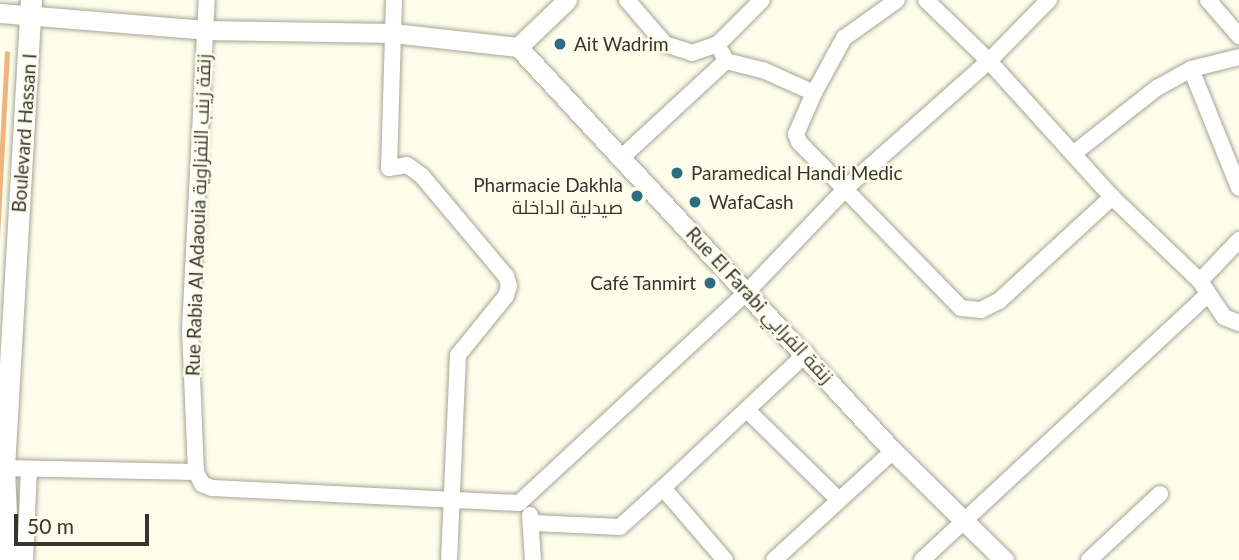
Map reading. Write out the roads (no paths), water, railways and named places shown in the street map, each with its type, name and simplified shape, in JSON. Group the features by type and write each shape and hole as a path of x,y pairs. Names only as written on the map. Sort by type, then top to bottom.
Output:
{"main road":[{"name":"Boulevard Hassan I","path":"8,560 4,468 31,7"}],"street":[{"name":"Rue Rabia Al Adaouia زنقة زينب النفزاوية","path":"196,472 190,330 208,0"},
{"path":"394,0 389,168 407,165 431,185 506,276 509,286 506,296 458,355 449,560"},
{"path":"0,13 31,7 205,30 393,33 518,47 567,0"},
{"path":"627,0 677,51 703,52 718,44 762,0"},
{"path":"897,0 844,38 814,93 796,137 846,187 953,304 975,310 999,301 1112,197"},
{"path":"926,0 989,61 1112,197 1203,288 1224,317 1239,323"},
{"path":"4,468 196,472 212,488 324,495 453,496 519,503 748,291 846,187 989,61 1049,0"},
{"path":"1208,0 1239,37"},
{"path":"718,44 726,61"},
{"name":"Rue El Farabi زنقة الفرابي","path":"518,47 807,354 893,451 1004,560"},
{"path":"1073,154 1157,88 1191,69 1239,57"},
{"path":"726,61 763,70 814,93"},
{"path":"622,157 726,61"},
{"path":"1191,69 1239,188"},
{"path":"922,560 965,522 1203,288 1239,240"},
{"path":"533,523 620,527 807,354"},
{"path":"748,411 838,499"},
{"path":"774,560 893,451"},
{"path":"25,560 29,469"},
{"path":"663,488 725,560"},
{"path":"1089,560 1160,494"},
{"path":"519,503 533,523 533,560"}],"place":[{"name":"Ait Wadrim","path":"560,44"},
{"name":"Paramedical Handi Medic","path":"677,173"},
{"name":"Pharmacie Dakhla صيدلية الداخلة","path":"637,196"},
{"name":"WafaCash","path":"695,202"},
{"name":"Café Tanmirt","path":"710,283"}]}
